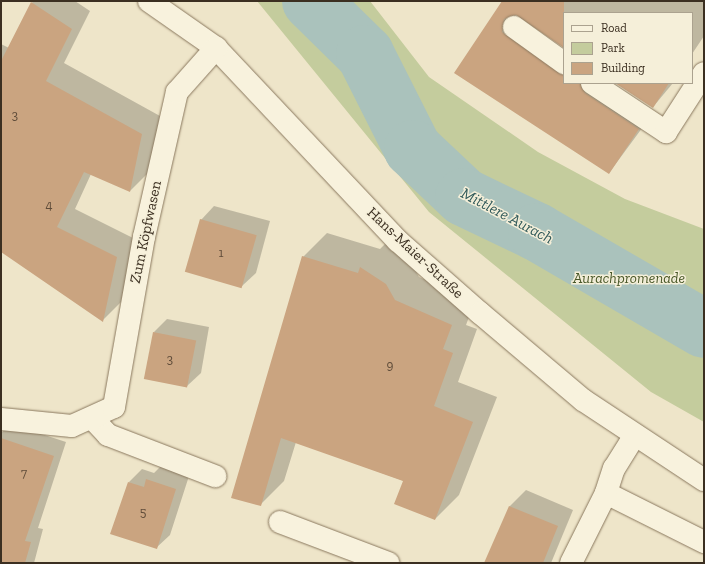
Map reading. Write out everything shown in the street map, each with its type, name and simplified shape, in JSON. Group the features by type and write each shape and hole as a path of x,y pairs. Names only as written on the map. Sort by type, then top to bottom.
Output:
{"street":[{"name":"Hans-Maier-Straße","path":"149,1 216,48 398,241 583,400 704,480"},
{"path":"514,27 563,62"},
{"name":"Zum Köpfwasen","path":"1,419 72,426 93,419 114,407 144,237 177,92 216,48"},
{"path":"594,84 666,132 704,73"},
{"path":"93,419 108,434 215,476"},
{"path":"571,563 606,493 614,468 635,435"},
{"path":"606,493 704,542"},
{"path":"280,522 388,563"}],"green space":[{"name":"Aurachpromenade","path":"257,1 370,1 429,77 538,152 625,199 704,229 704,422 651,392 429,212"}],"building":[{"path":"502,1 564,1 563,47 516,15 504,19 502,32 563,74 563,84 580,84 585,93 639,129 609,174 454,73"},
{"path":"31,2 72,29 46,81 142,134 130,192 84,172 57,227 117,257 103,322 1,252 1,61"},
{"path":"617,84 668,84 653,108"},
{"path":"200,219 257,235 242,288 185,272"},
{"path":"302,256 358,273 360,267 386,284 395,300 452,325 443,349 453,353 434,406 473,422 435,520 394,504 403,481 281,438 261,506 231,498"},
{"path":"153,332 196,340 187,388 144,379"},
{"path":"1,438 54,456 25,541 31,542 25,563 1,563"},
{"path":"146,479 176,489 157,549 110,534 128,482 144,487"},
{"path":"509,506 558,526 543,563 484,563"}],"waterway":[{"name":"Mittlere Aurach","path":"311,1 365,54 413,149 464,197 537,232 704,329"}]}
